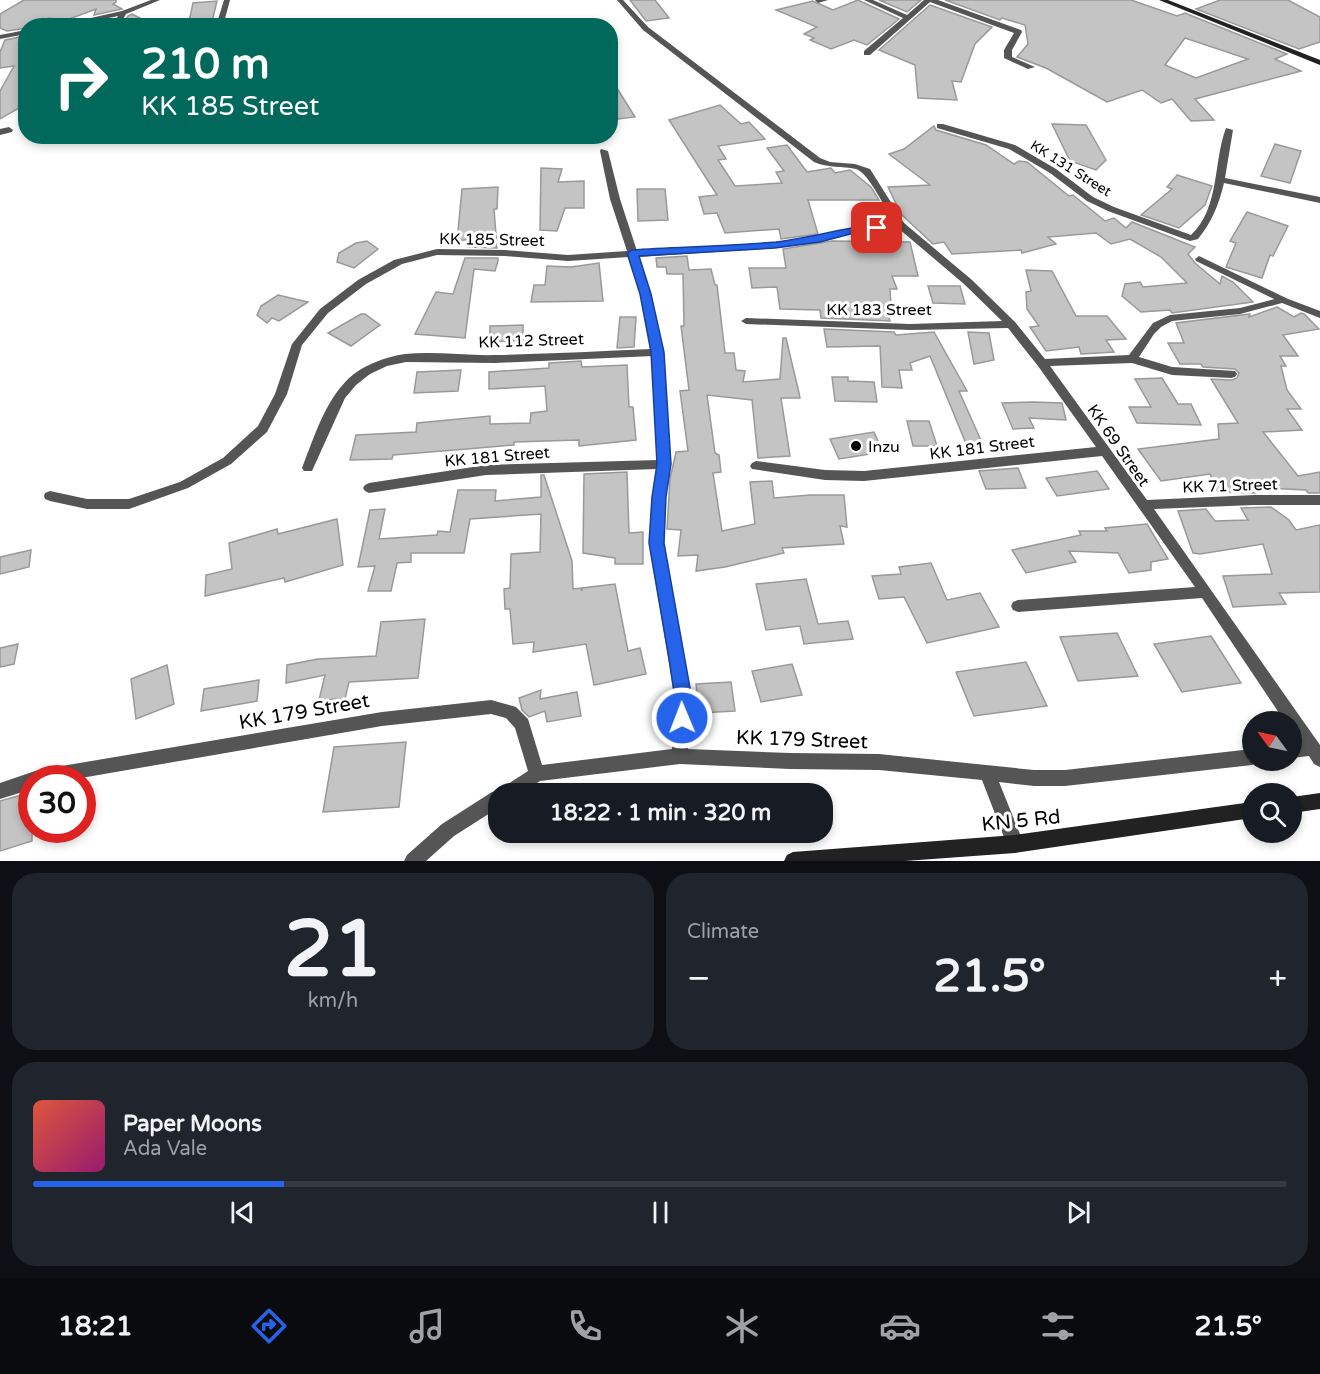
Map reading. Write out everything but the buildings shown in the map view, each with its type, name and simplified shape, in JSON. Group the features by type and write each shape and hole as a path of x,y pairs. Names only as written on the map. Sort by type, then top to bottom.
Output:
{"main road":[{"path":"1162,0 1320,63"},
{"path":"1302,804 1320,801"},
{"name":"KN 5 Rd","path":"793,861 1015,844 1242,811"}],"street":[{"path":"99,18 124,13 157,0"},
{"path":"221,18 227,0"},
{"name":"KK 69 Street","path":"620,0 635,22 644,30 666,43 818,160 837,167 860,167 867,171 900,225 968,282 1011,324 1042,363 1206,592 1316,753"},
{"path":"867,0 906,17"},
{"path":"867,53 906,17 930,0 1018,32 1008,50 1008,58 1031,67"},
{"path":"121,18 124,13"},
{"path":"0,37 18,34"},
{"name":"KK 131 Street","path":"940,126 1012,147 1053,171 1090,199 1119,213 1182,237 1195,237 1202,231 1222,180 1229,130"},
{"path":"604,151 615,200 646,294 658,352 664,464 656,543 683,699 680,756"},
{"path":"1222,180 1320,200"},
{"name":"KK 185 Street","path":"50,496 87,504 129,504 184,485 227,461 263,429 281,394 297,344 324,311 362,282 398,262 437,252 505,253 568,258 775,245 820,239 854,230 900,225"},
{"path":"1132,359 1150,332 1170,318 1240,310 1283,300 1320,315"},
{"name":"KK 183 Street","path":"746,321 910,327 1011,324"},
{"name":"KK 112 Street","path":"308,468 336,402 347,387 374,365 406,358 495,359 658,352"},
{"path":"1042,363 1132,359 1172,371 1231,374"},
{"name":"KK 181 Street","path":"756,466 825,475 864,476 1104,451"},
{"name":"KK 181 Street","path":"369,488 486,470 664,464"},
{"name":"KK 71 Street","path":"1142,505 1254,500 1320,500"},
{"path":"1018,606 1206,592"},
{"name":"KK 179 Street","path":"96,768 382,719 491,707 511,712 522,724 537,774 680,756 879,762 1065,778 1242,758"},
{"path":"987,773 1015,844"},
{"path":"523,783 537,774"},
{"path":"0,791 18,785"},
{"path":"413,861 448,830 488,804"}],"lane":[{"path":"1199,259 1283,300"}],"place":[{"name":"Inzu","path":"856,446"}],"route":[{"path":"682,718 683,699 678,659 656,543 664,464 658,352 646,294 632,253 775,245 820,239 854,230 877,228"}]}
